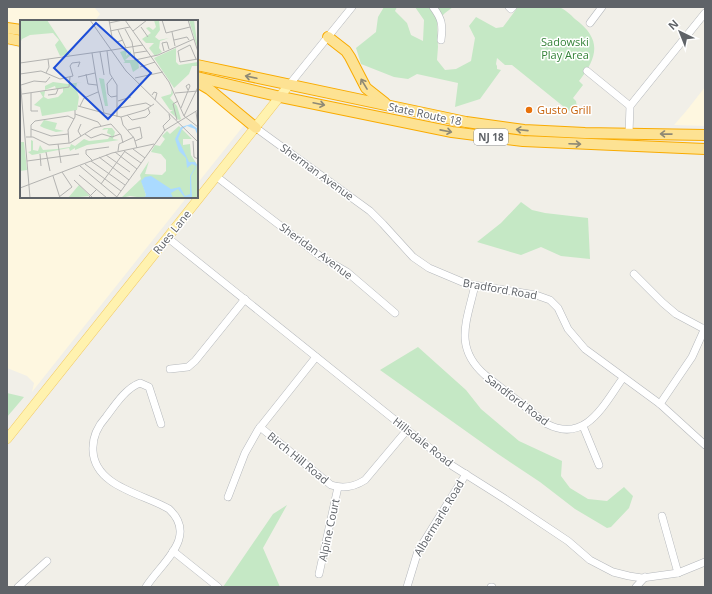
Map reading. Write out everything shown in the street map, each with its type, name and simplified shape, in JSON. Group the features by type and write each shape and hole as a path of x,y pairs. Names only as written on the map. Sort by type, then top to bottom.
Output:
{"highway":[{"path":"7,28 20,30"},
{"path":"328,37 346,51 366,88 386,104 408,110"},
{"path":"7,38 20,41"},
{"name":"State Route 18","path":"198,65 466,122 524,130 705,134"},
{"name":"State Route 18","path":"198,78 452,132 522,141 705,149"},
{"path":"198,83 209,89 256,128"}],"main road":[{"name":"Rues Lane","path":"7,439 289,85"}],"street":[{"name":"Rues Lane","path":"289,85 352,7"},
{"path":"433,7 439,15 443,28 441,40"},
{"path":"590,24 602,7"},
{"path":"629,133 630,106 705,13"},
{"path":"587,71 630,106"},
{"name":"Sherman Avenue","path":"256,128 356,200 378,218"},
{"name":"Sheridan Avenue","path":"217,177 321,257 347,272 395,313"},
{"name":"Bradford Road","path":"378,218 413,257 429,268 451,279 475,286 536,295 550,300 558,308 568,329 579,343 623,378 660,404 705,445"},
{"name":"Hillsdale Road","path":"168,238 451,465 568,541 590,560 613,572 645,578 678,573 705,562"},
{"path":"634,274 676,314 705,329 692,357 660,404"},
{"name":"Sandford Road","path":"475,286 465,336 467,351 473,364 485,376 554,428 569,430 583,426"},
{"path":"170,369 188,367 195,361 245,299"},
{"path":"228,497 245,453 260,427 316,357"},
{"path":"599,465 583,426 592,419 623,378"},
{"path":"146,587 178,544 181,532 179,524 174,513 164,506 108,480 99,470 93,454 94,437 97,429 129,390 140,383 149,387 161,424"},
{"name":"Birch Hill Road","path":"260,427 331,485 338,487 356,485 365,480 407,430"},
{"name":"Albermarle Road","path":"407,587 418,551 466,474"},
{"name":"Alpine Court","path":"320,574 338,487"},
{"path":"662,516 678,573"},
{"path":"173,551 218,587"},
{"path":"18,587 47,561"},
{"path":"636,587 645,578"}],"shaded area":[{"path":"7,7 96,7 95,8 100,14 96,20 20,20 20,24 7,21"},
{"path":"7,45 20,48 20,198 186,198 32,392 34,383 27,376 7,368"},
{"path":"198,86 245,124 198,183"},
{"path":"705,87 705,126 674,125 687,110"}],"green space":[{"name":"Sadowski Play Area","path":"548,6 563,9 584,26 590,34 594,48 590,64 579,81 583,85 573,98 576,101 576,109 569,111 512,65 505,65 497,58 497,69 501,70 480,99 455,107 458,83 417,74 408,79 394,77 361,64 356,48 376,32 378,17 384,7 397,7 395,11 407,23 411,35 423,41 424,20 415,7 453,7 437,21 437,60 445,70 456,69 471,61 475,38 469,26 476,17 496,28 503,27 518,7"},
{"path":"521,202 532,210 588,218 590,259 561,256 541,247 521,255 477,242 501,223"},
{"path":"418,347 466,390 481,409 519,441 562,461 561,476 570,488 588,499 607,501 624,487 633,496 629,508 611,527 607,528 575,509 540,482 380,370"},
{"path":"7,393 24,397 7,417"},
{"path":"287,505 263,548 280,587 223,587 273,514"}],"place":[{"name":"Gusto Grill","path":"529,110"}]}
